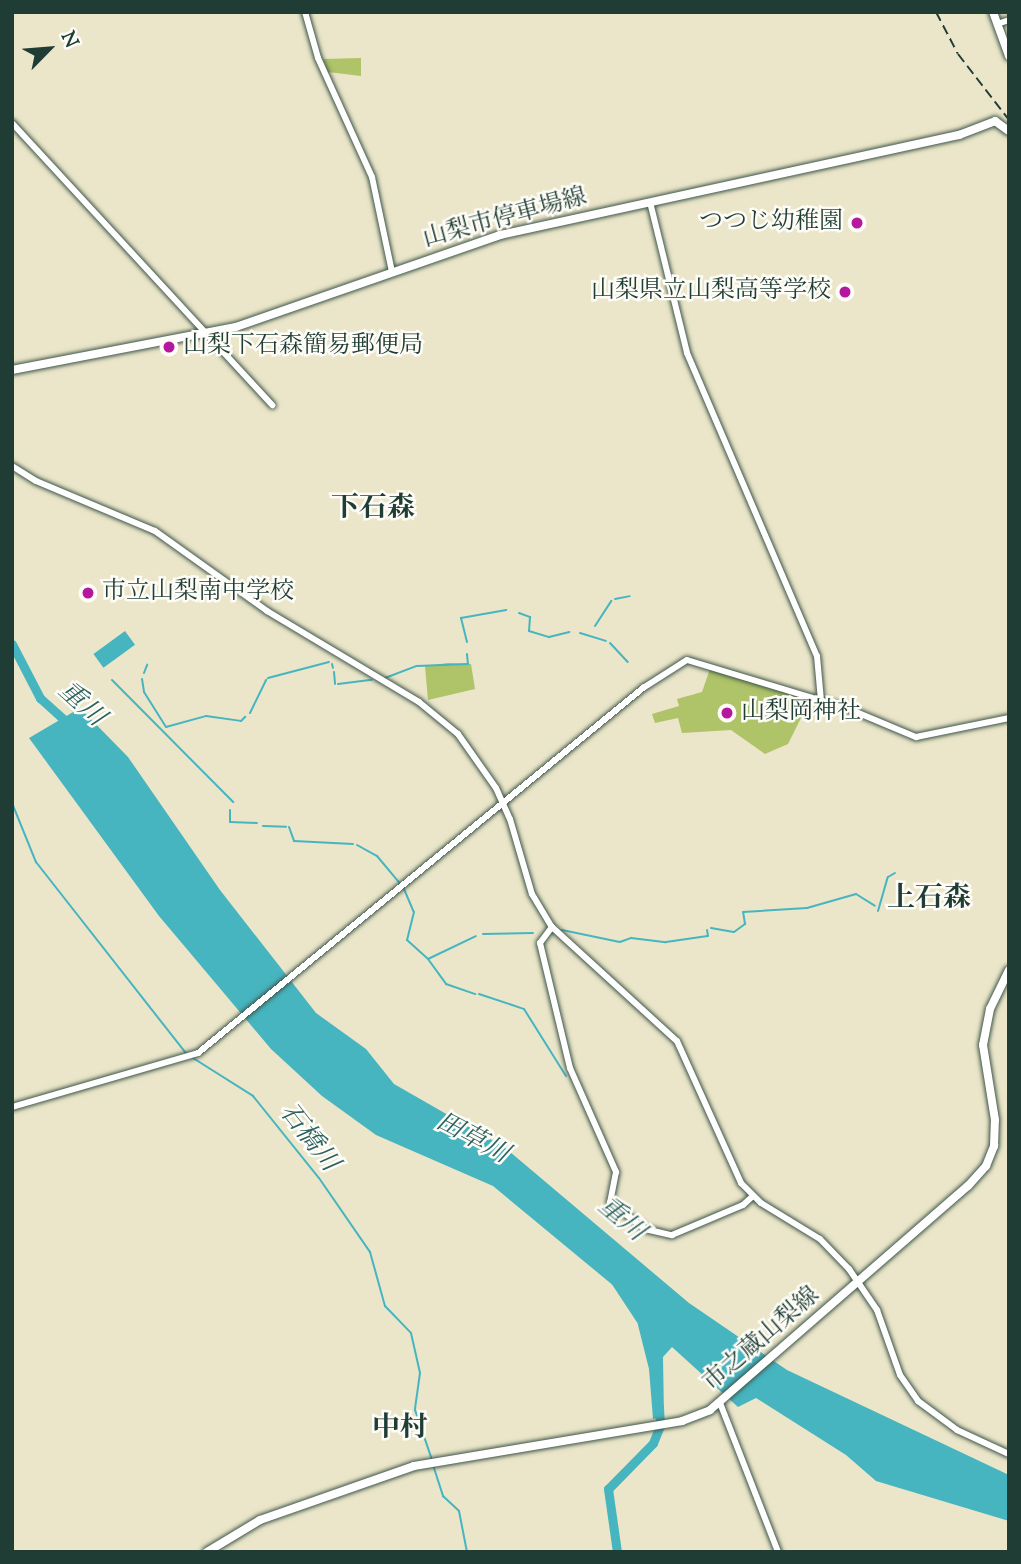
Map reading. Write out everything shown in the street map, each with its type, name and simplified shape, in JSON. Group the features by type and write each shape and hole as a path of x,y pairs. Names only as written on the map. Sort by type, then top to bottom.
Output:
{"main road":[{"path":"993,12 1009,56"},
{"name":"山梨市停車場線","path":"12,370 208,335 500,235 960,135 995,121 1009,131"},
{"name":"市之蔵山梨線","path":"207,1552 283,1511 433,1463 496,1456 695,1417 723,1400 974,1180 990,1156 995,1120 983,1045 990,1009 1009,970"}],"street":[{"path":"305,12 318,58 372,177 392,272"},
{"path":"997,24 1009,20"},
{"path":"12,123 272,405"},
{"path":"650,202 687,353 817,656 821,701"},
{"path":"12,466 36,481 151,528 267,611 424,705 467,745 503,804 532,894 552,927 677,1041 735,1174 752,1196 820,1238 858,1281 877,1310 900,1375 918,1401 957,1430 1009,1454"},
{"path":"12,1107 186,1059 198,1053 643,688 687,660 821,701 925,738 1009,718"},
{"path":"552,927 540,943 570,1068 616,1172 610,1202 652,1232 672,1235 743,1205 752,1196"},
{"path":"723,1400 778,1552"}],"green space":[{"path":"361,58 361,76 328,72 323,59"},
{"path":"471,664 475,689 428,700 425,666"},
{"path":"711,666 811,698 788,744 765,754 731,730 682,733 678,718 655,723 652,714 679,706 677,699 702,692"}],"water":[{"path":"125,631 135,645 103,668 93,654"},
{"path":"80,708 128,757 220,890 316,1013 366,1049 394,1084 504,1147 689,1303 787,1370 1009,1475 1009,1521 876,1481 846,1455 756,1398 738,1407 672,1347 663,1357 664,1416 653,1419 649,1369 632,1301 493,1186 376,1135 322,1096 271,1049 159,916 29,738"}],"waterway":[{"path":"615,599 630,596"},
{"path":"595,626 611,601"},
{"path":"467,642 461,618 506,610"},
{"path":"519,613 530,617 529,631 549,637 569,632"},
{"path":"580,633 606,641"},
{"path":"610,643 628,662"},
{"name":"重川","path":"12,644 40,698 69,724"},
{"path":"385,678 417,666 468,664 467,654"},
{"path":"268,678 329,662"},
{"path":"332,664 333,668"},
{"path":"144,673 147,665"},
{"path":"334,672 335,684"},
{"path":"142,679 144,692 166,727 206,716 241,721 245,717"},
{"path":"112,680 233,802"},
{"path":"250,713 266,680"},
{"path":"338,684 372,680"},
{"name":"石橋川","path":"12,803 36,862 186,1053"},
{"path":"230,810 230,822 257,823"},
{"path":"263,826 286,827"},
{"path":"289,827 294,841 353,844"},
{"path":"357,845 377,856 400,883"},
{"path":"878,911 888,877 895,873"},
{"path":"404,889 414,912 407,940 428,959 476,936"},
{"path":"711,928 734,932 745,924 743,912 807,908 856,894 875,906"},
{"path":"562,930 620,942 631,938 666,942 708,936 707,930"},
{"path":"483,934 533,933"},
{"path":"428,959 446,984 475,994"},
{"path":"479,994 524,1009 566,1076"},
{"name":"石橋川","path":"193,1058 253,1096 319,1178 370,1252 385,1306 411,1333 420,1373 415,1410 432,1460"},
{"name":"田草川","path":"615,1281 640,1319"},
{"name":"田草川","path":"617,1552 608,1489 653,1443 660,1426 659,1407"},
{"name":"石橋川","path":"433,1465 443,1496 459,1511 467,1552"}],"railway":[{"path":"936,12 958,54 1009,120"}],"place":[{"name":"つつじ幼稚園","path":"857,223"},
{"name":"山梨県立山梨高等学校","path":"845,292"},
{"name":"山梨下石森簡易郵便局","path":"169,347"},
{"name":"市立山梨南中学校","path":"88,593"},
{"name":"山梨岡神社","path":"727,713"}],"district":[{"name":"下石森","path":"373,509"},
{"name":"上石森","path":"929,899"},
{"name":"中村","path":"400,1429"}]}
